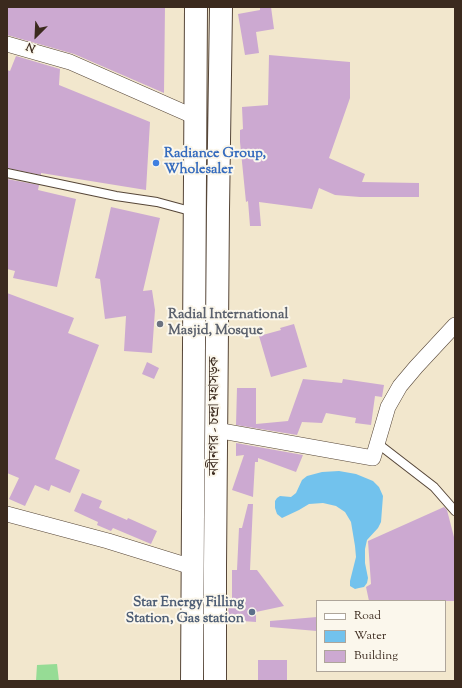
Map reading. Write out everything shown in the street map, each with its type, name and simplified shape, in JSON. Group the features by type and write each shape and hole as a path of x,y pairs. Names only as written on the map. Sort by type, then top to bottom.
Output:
{"highway":[{"name":"নবীনগর - চন্দ্রা মহাসড়ক","path":"192,681 196,7"},
{"name":"নবীনগর - চন্দ্রা মহাসড়ক","path":"215,681 216,430 221,7"}],"street":[{"path":"7,44 70,62 195,117"},
{"path":"216,430 373,458 388,407 400,386 455,325"},
{"path":"7,514 108,541 192,567"}],"lane":[{"path":"7,173 116,196 157,202 194,212"},
{"path":"377,443 434,487 455,511"}],"green space":[{"path":"57,664 59,681 36,681 37,665"}],"water":[{"path":"339,471 356,474 373,481 379,487 383,496 381,522 378,528 367,540 365,549 365,563 368,578 367,583 364,587 355,589 350,586 350,581 356,557 355,546 351,522 345,512 336,506 323,503 309,504 282,518 277,514 275,508 275,501 277,498 280,496 291,497 296,493 302,480 307,476 322,472"}],"building":[{"path":"7,7 165,7 164,93 74,54 7,35"},
{"path":"260,7 271,7 274,29 256,32 259,53 245,55 238,14 260,10"},
{"path":"269,55 350,62 350,98 329,158 365,174 362,182 419,183 419,197 360,197 335,195 319,188 312,209 259,202 261,226 250,226 240,142 240,130 243,129 242,107 268,105"},
{"path":"16,56 60,69 59,85 150,122 146,190 41,173 41,175 7,168 7,70 10,71"},
{"path":"7,179 39,185 38,190 76,199 57,287 13,278 15,271 7,269"},
{"path":"111,207 160,218 143,291 152,290 155,310 152,353 124,351 126,316 105,319 100,279 95,278"},
{"path":"7,293 74,318 68,333 99,345 55,459 80,470 70,493 51,485 49,491 35,485 25,506 9,499 19,478 7,473"},
{"path":"294,324 307,367 271,377 259,336 281,330 280,328"},
{"path":"147,362 159,368 154,379 142,374"},
{"path":"303,379 342,383 343,379 384,385 382,397 375,396 371,425 355,423 356,418 326,413 322,423 302,422 297,435 236,425 237,388 256,388 256,424 288,421"},
{"path":"236,443 303,455 296,472 258,458 258,462 255,462 253,497 232,490 244,455 236,456"},
{"path":"82,493 102,501 99,508 127,520 128,518 157,531 151,544 113,528 111,531 97,525 98,522 74,511"},
{"path":"248,504 253,504 250,570 257,570 284,606 256,612 256,622 228,620 229,598 232,598 232,570 237,570 239,528 242,528"},
{"path":"444,507 447,510 455,541 455,601 369,600 366,587 371,584 368,541"},
{"path":"316,617 316,631 270,627 270,621"},
{"path":"258,660 287,660 287,681 258,681"}],"place":[{"name":"Radiance Group, Wholesaler","path":"156,163"},
{"name":"Radial International Masjid, Mosque","path":"160,324"},
{"name":"Star Energy Filling Station, Gas station","path":"252,612"}]}
